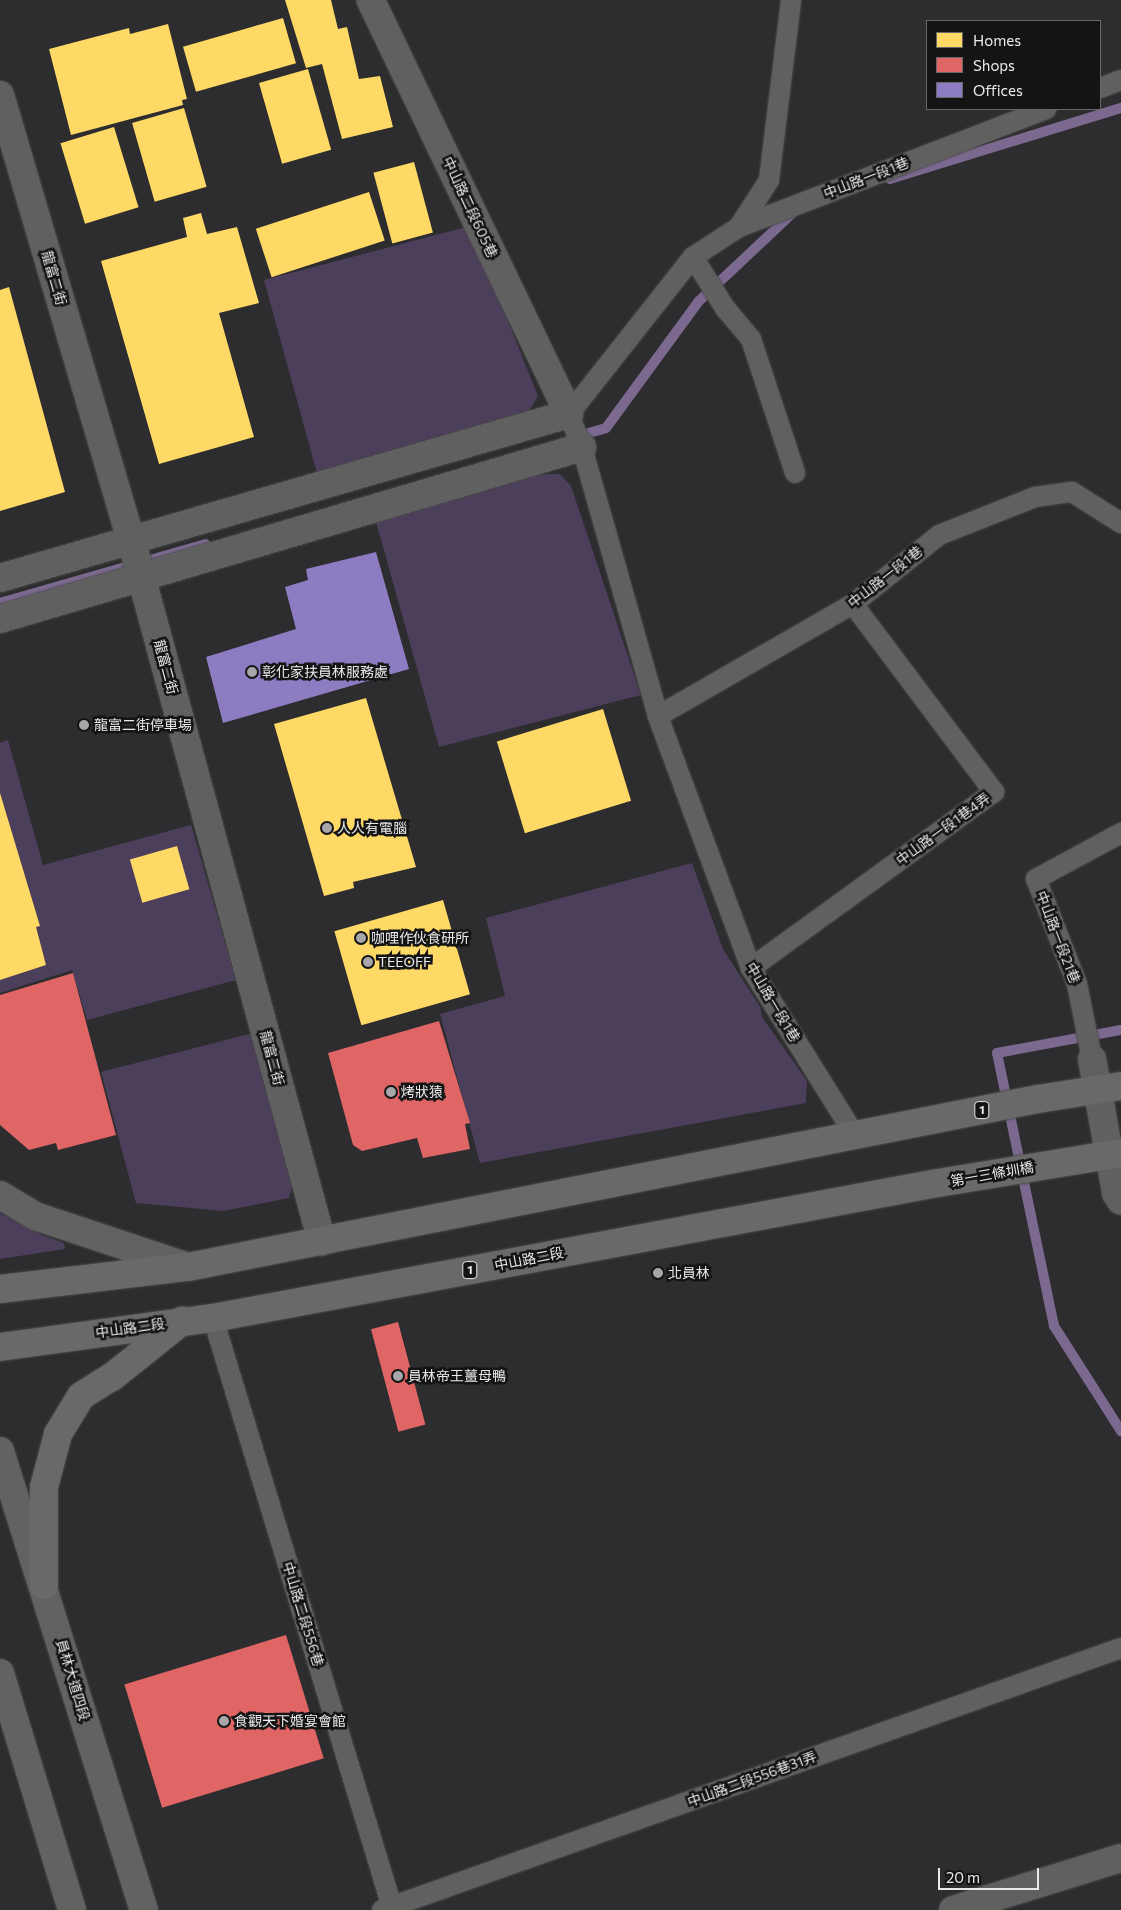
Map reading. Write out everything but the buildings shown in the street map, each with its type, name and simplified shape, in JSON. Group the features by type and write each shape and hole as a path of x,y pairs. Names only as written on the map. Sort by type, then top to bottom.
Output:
{"main road":[{"name":"1","path":"0,1289 188,1267 856,1137 1038,1099 1110,1088"},
{"name":"第一三條圳橋","path":"938,1183 1115,1154"},
{"name":"中山路二段","path":"0,1347 185,1319 213,1318 938,1183"},
{"path":"0,1195 35,1216 188,1267"},
{"path":"44,1585 44,1487 58,1434 82,1396 112,1378 185,1319"},
{"name":"員林大道四段","path":"0,1451 44,1585 144,1910"},
{"path":"0,1674 72,1910"}],"street":[{"name":"中山路二段605巷","path":"371,0 569,414"},
{"name":"龍富二街","path":"0,95 131,539 322,1242"},
{"path":"0,578 569,414"},
{"path":"0,619 141,575 582,447"},
{"name":"中山路一段21巷","path":"1092,1059 1110,1088 1116,1193 1121,1201"},
{"path":"953,1910 1121,1858"}],"lane":[{"path":"739,226 768,180 791,0"},
{"path":"1101,88 1121,80"},
{"name":"中山路一段1巷","path":"856,1137 751,968 658,716 582,447 569,414 693,257 739,226 1043,110"},
{"path":"693,257 725,308 752,339 795,473"},
{"name":"中山路一段1巷","path":"658,716 853,604 939,535 1035,497 1072,492 1121,523"},
{"name":"中山路一段1巷4弄","path":"751,968 994,792 853,604"},
{"name":"中山路一段21巷","path":"1092,1059 1077,984 1036,879 1121,833"},
{"name":"中山路二段556巷","path":"213,1318 389,1909"},
{"name":"中山路二段556巷31弄","path":"389,1909 1121,1648"}],"shaded area":[{"path":"470,226 538,396 525,418 318,477 264,280"},
{"path":"539,474 560,474 571,486 641,695 439,747 376,522"},
{"path":"8,740 43,865 191,825 236,980 87,1020 72,970 0,993 0,743"},
{"path":"692,863 723,949 760,1007 762,1017 807,1081 806,1103 480,1163 440,1014 505,996 486,918"},
{"path":"253,1033 294,1181 289,1198 223,1211 136,1203 101,1072"},
{"path":"0,1213 42,1235 64,1243 65,1249 0,1259"}],"waterway":[{"path":"890,179 1121,108"},
{"path":"575,437 606,428 699,301 796,210"},
{"path":"0,603 206,544"},
{"path":"1121,1030 997,1053 1054,1326 1121,1431"}],"place":[{"name":"彰化家扶員林服務處","path":"252,672"},
{"name":"龍富二街停車場","path":"84,725"},
{"name":"人人有電腦","path":"327,828"},
{"name":"咖哩作伙食研所","path":"361,938"},
{"name":"TEEOFF","path":"368,962"},
{"name":"烤狀猿","path":"391,1092"},
{"name":"北員林","path":"658,1273"},
{"name":"員林帝王薑母鴨","path":"398,1376"},
{"name":"食觀天下婚宴會館","path":"224,1721"}]}
